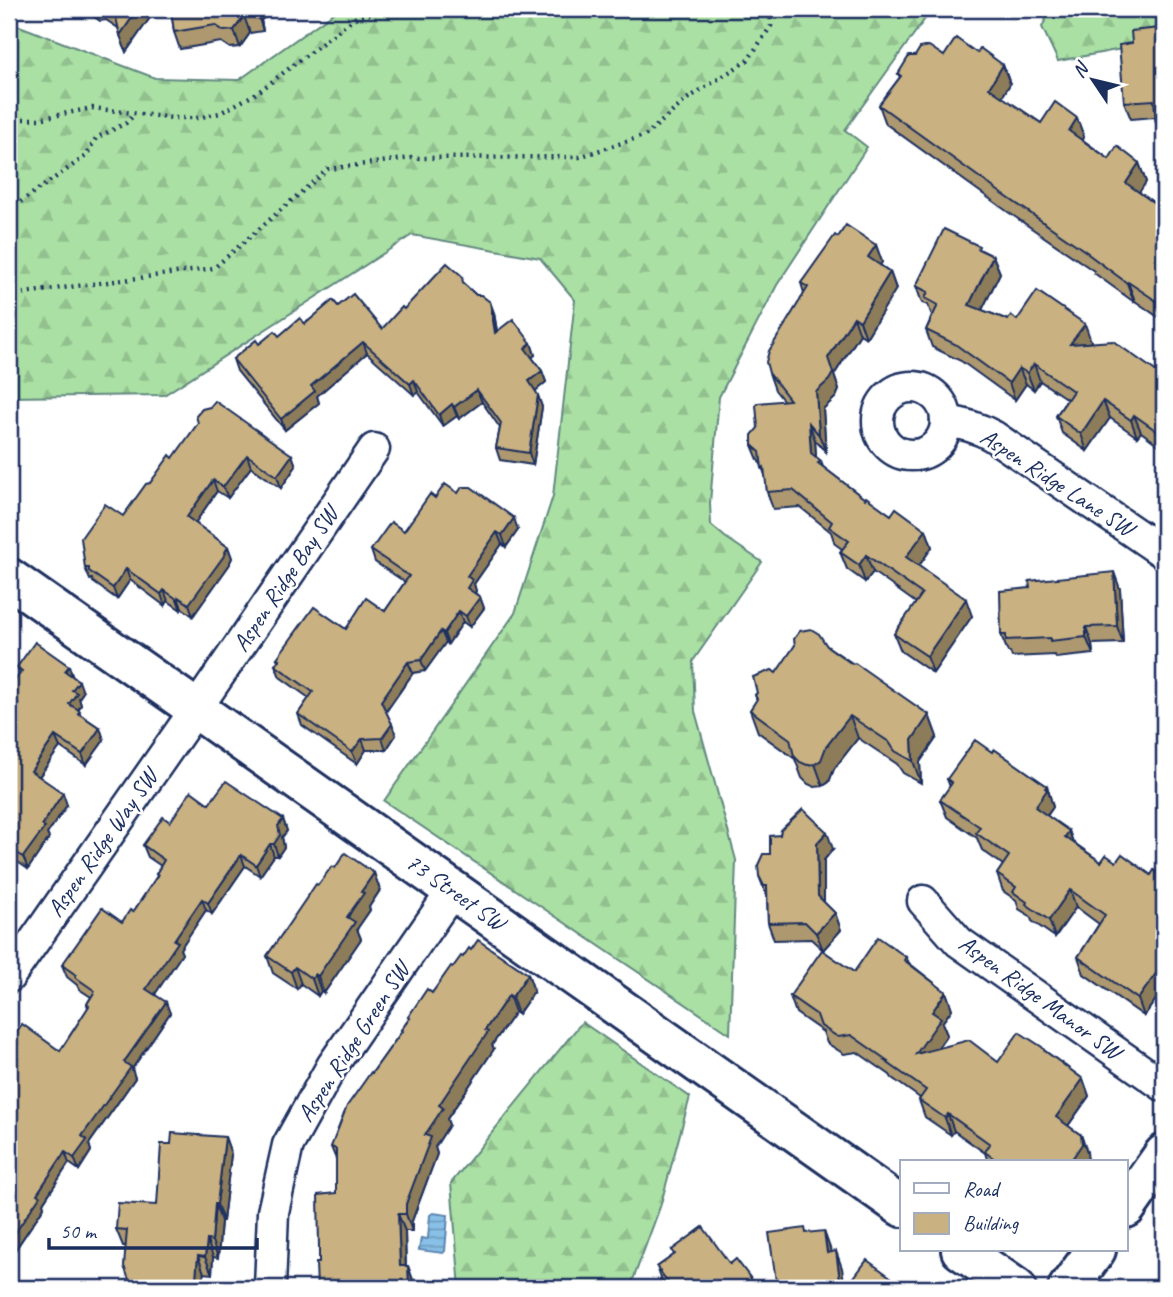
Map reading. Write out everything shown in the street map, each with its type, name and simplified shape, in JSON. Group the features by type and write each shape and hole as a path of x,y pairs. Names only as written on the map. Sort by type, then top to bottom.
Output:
{"street":[{"name":"Aspen Ridge Lane SW","path":"946,421 980,428 1164,553"},
{"name":"Aspen Ridge Bay SW","path":"196,709 374,449"},
{"name":"73 Street SW","path":"9,579 900,1207"},
{"name":"Aspen Ridge Way SW","path":"9,977 196,709"},
{"name":"Aspen Ridge Green SW","path":"270,1288 273,1212 288,1145 332,1066 453,890"},
{"name":"Aspen Ridge Manor SW","path":"923,901 959,942 1164,1086"},
{"path":"1128,1205 1164,1154"},
{"path":"964,1252 1016,1288"},
{"path":"1068,1288 1095,1252"}],"path":[{"path":"9,119 39,119 92,108 197,118 220,113 257,93 355,18 391,9"},
{"path":"9,295 214,268 328,169 411,158 579,157 646,135 687,99 748,60 771,26 770,9"},
{"path":"9,210 86,156 96,138 126,123 135,114"}],"green space":[{"path":"339,9 932,9 845,130 867,147 777,285 719,397 710,503 711,525 762,562 693,661 695,711 736,860 730,1034 384,801 515,613 553,496 575,300 540,258 412,235 164,395 9,397 9,22 155,78 239,80"},
{"path":"1051,9 1164,9 1164,41 1058,61 1042,27"},
{"path":"582,1022 690,1097 660,1207 630,1288 460,1288 451,1183"}],"water":[{"path":"430,1215 448,1215 443,1253 419,1250 421,1238 428,1238"}],"building":[{"path":"109,9 138,9 120,35 115,13"},
{"path":"171,9 256,9 256,14 244,16 234,30 224,31 215,25 174,32"},
{"path":"1160,23 1164,23 1164,122 1156,122 1154,100 1124,102 1119,45 1132,43 1131,31 1160,28"},
{"path":"956,38 977,53 980,48 1003,65 989,88 1041,123 1055,102 1077,118 1069,131 1109,159 1117,146 1139,163 1126,183 1164,210 1164,306 1127,283 879,105 901,76 898,74 909,56 915,56 920,48 929,46 944,56"},
{"path":"846,225 876,245 868,257 890,272 860,321 854,317 828,358 833,373 816,392 819,435 809,423 811,453 821,461 818,463 865,499 866,497 891,515 896,508 926,530 906,557 966,599 927,656 894,634 922,594 866,555 859,565 840,552 849,541 829,527 832,522 793,490 767,492 760,452 752,445 752,435 758,428 756,405 790,400 769,373 766,362 769,351 808,287 801,283 835,235 838,237"},
{"path":"944,229 993,256 969,305 1008,320 1011,315 1017,320 1037,291 1085,324 1070,344 1113,341 1164,377 1164,436 1134,415 1131,420 1103,401 1081,434 1056,416 1073,391 1034,364 1027,373 1019,368 1009,383 955,344 926,330 938,305 925,298 928,292 916,286"},
{"path":"447,263 462,276 463,283 476,295 481,295 490,302 495,333 513,319 531,343 525,348 542,371 529,381 538,395 529,453 496,448 501,423 477,390 439,415 414,380 410,384 363,342 311,386 315,391 281,419 233,359 256,340 259,344 275,331 279,336 300,318 305,324 333,300 338,306 353,294 382,329"},
{"path":"215,401 292,455 277,476 247,455 223,487 213,480 187,517 228,547 189,604 164,590 161,594 126,569 113,588 89,571 89,568 85,568 81,538 105,504 123,516 170,455 173,458 198,423 196,416"},
{"path":"445,484 458,493 462,487 471,487 514,518 502,535 497,532 467,576 472,580 467,588 480,597 466,616 459,611 421,660 408,662 381,701 392,724 382,738 362,739 352,752 298,714 313,692 275,665 280,659 277,658 314,607 346,629 366,598 385,611 409,576 371,550 391,522 404,531 430,494 435,498"},
{"path":"1114,572 1117,626 1086,627 1086,637 1050,641 1050,638 1006,640 1006,635 1001,635 1000,591 1030,588 1029,581"},
{"path":"811,629 819,634 827,646 929,715 912,740 913,761 895,751 889,742 850,716 826,747 821,760 807,765 794,756 790,739 750,710 757,699 753,677 772,670 776,673 795,645 794,639 800,631"},
{"path":"35,642 69,666 65,671 79,681 72,690 77,693 69,704 100,728 82,754 55,736 31,771 63,793 42,825 45,827 23,857 9,847 9,705 18,704 13,683 22,671 17,667"},
{"path":"975,740 992,752 994,749 1047,786 1035,807 1069,831 1065,837 1101,862 1106,855 1116,862 1122,854 1151,875 1154,870 1164,878 1164,962 1138,999 1078,957 1105,915 1070,890 1049,920 1026,904 1027,902 1013,892 1016,887 997,874 1009,856 976,833 980,827 940,800 952,783 947,779"},
{"path":"226,781 283,819 278,826 280,835 274,844 270,844 256,865 241,855 208,903 202,899 174,940 178,942 146,989 166,1002 124,1062 131,1067 82,1136 87,1140 74,1158 65,1152 9,1242 9,1126 17,1112 9,1107 9,1043 22,1024 60,1051 89,1006 87,1004 95,991 62,965 102,908 122,922 130,910 133,912 158,875 156,874 164,860 143,845 163,817 170,822 191,791 209,804"},
{"path":"803,809 827,832 817,843 818,896 835,913 816,933 805,922 768,923 767,886 764,886 759,876 758,865 763,854 770,854 770,836 780,835 781,830"},
{"path":"345,853 374,873 347,917 355,922 318,976 315,974 312,979 295,967 291,972 267,956 316,884 318,885 332,866 335,868"},
{"path":"878,937 946,992 932,1012 941,1018 916,1054 969,1040 998,1062 1019,1032 1083,1079 1056,1117 1081,1135 1082,1144 1071,1160 996,1160 985,1152 990,1144 948,1114 945,1118 919,1100 926,1090 851,1035 838,1037 821,1026 817,1015 790,996 822,950 854,972"},
{"path":"478,940 528,974 512,997 509,995 485,1030 488,1032 439,1105 443,1108 425,1135 431,1137 406,1204 406,1214 398,1214 400,1266 408,1266 409,1288 317,1288 318,1195 336,1193 336,1149 331,1147 347,1106 402,1031 427,989 432,993 451,966 463,957 469,948 471,950"},
{"path":"172,1133 225,1137 212,1241 207,1240 205,1257 198,1256 195,1288 132,1288 124,1266 127,1230 116,1229 118,1203 157,1205 161,1144 171,1144"},
{"path":"703,1227 730,1264 736,1259 758,1288 672,1288 657,1267 675,1254 672,1250"},
{"path":"805,1228 806,1233 824,1231 827,1253 836,1251 841,1288 777,1288 769,1233"},
{"path":"867,1260 903,1286 909,1288 846,1288"}]}
